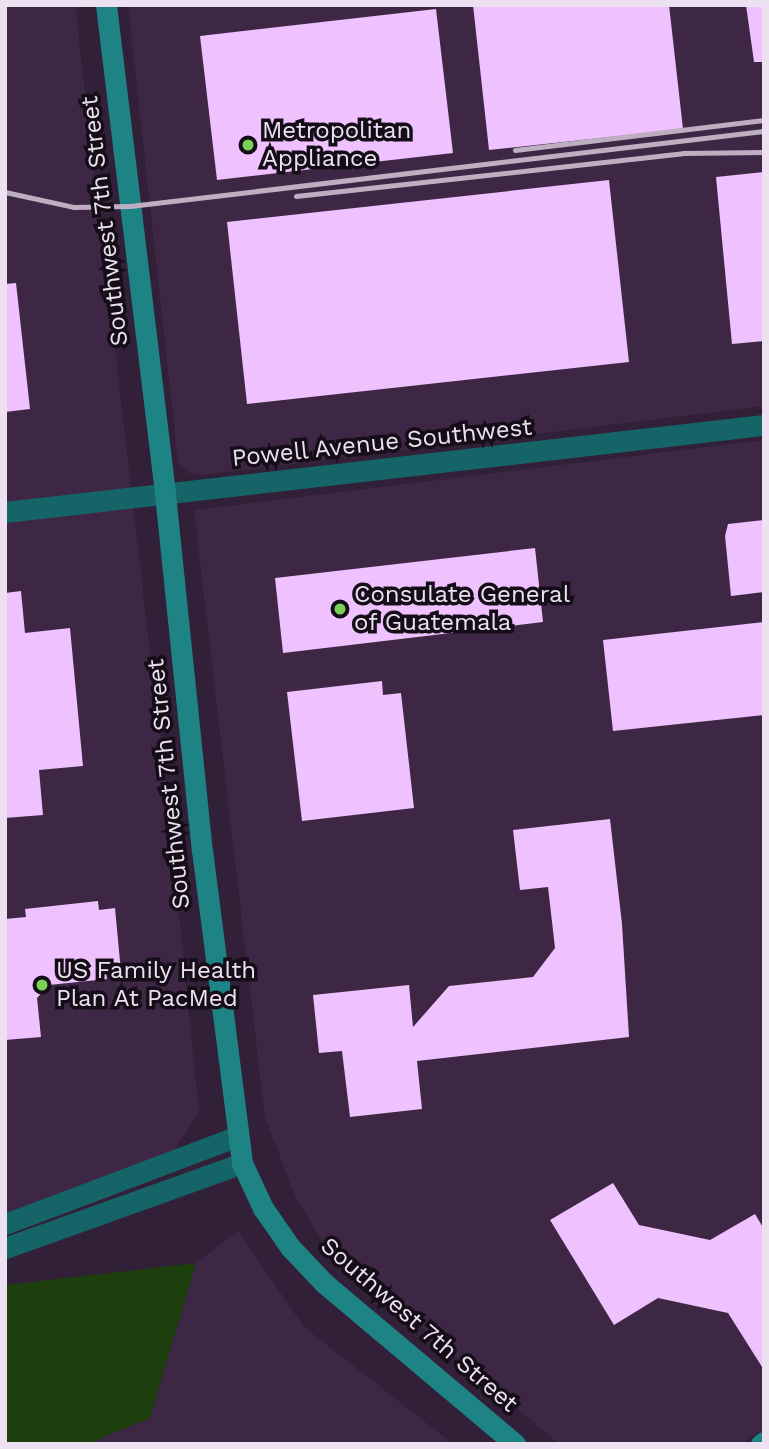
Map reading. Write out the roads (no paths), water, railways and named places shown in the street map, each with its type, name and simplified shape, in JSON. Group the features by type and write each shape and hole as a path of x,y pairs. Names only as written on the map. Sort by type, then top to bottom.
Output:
{"street":[{"name":"Southwest 7th Street","path":"106,5 164,494 196,796 242,1163 262,1208 290,1247 324,1283 515,1444"},
{"name":"Powell Avenue Southwest","path":"5,512 764,425"},
{"path":"5,1224 238,1136"},
{"path":"5,1248 242,1163"}],"railway":[{"path":"515,150 764,120"},
{"path":"5,192 74,207 130,206 764,131"},
{"path":"296,196 683,153 764,152"}],"place":[{"name":"Metropolitan Appliance","path":"248,145"},
{"name":"Consulate General of Guatemala","path":"340,609"},
{"name":"US Family Health Plan At PacMed","path":"42,985"}]}
